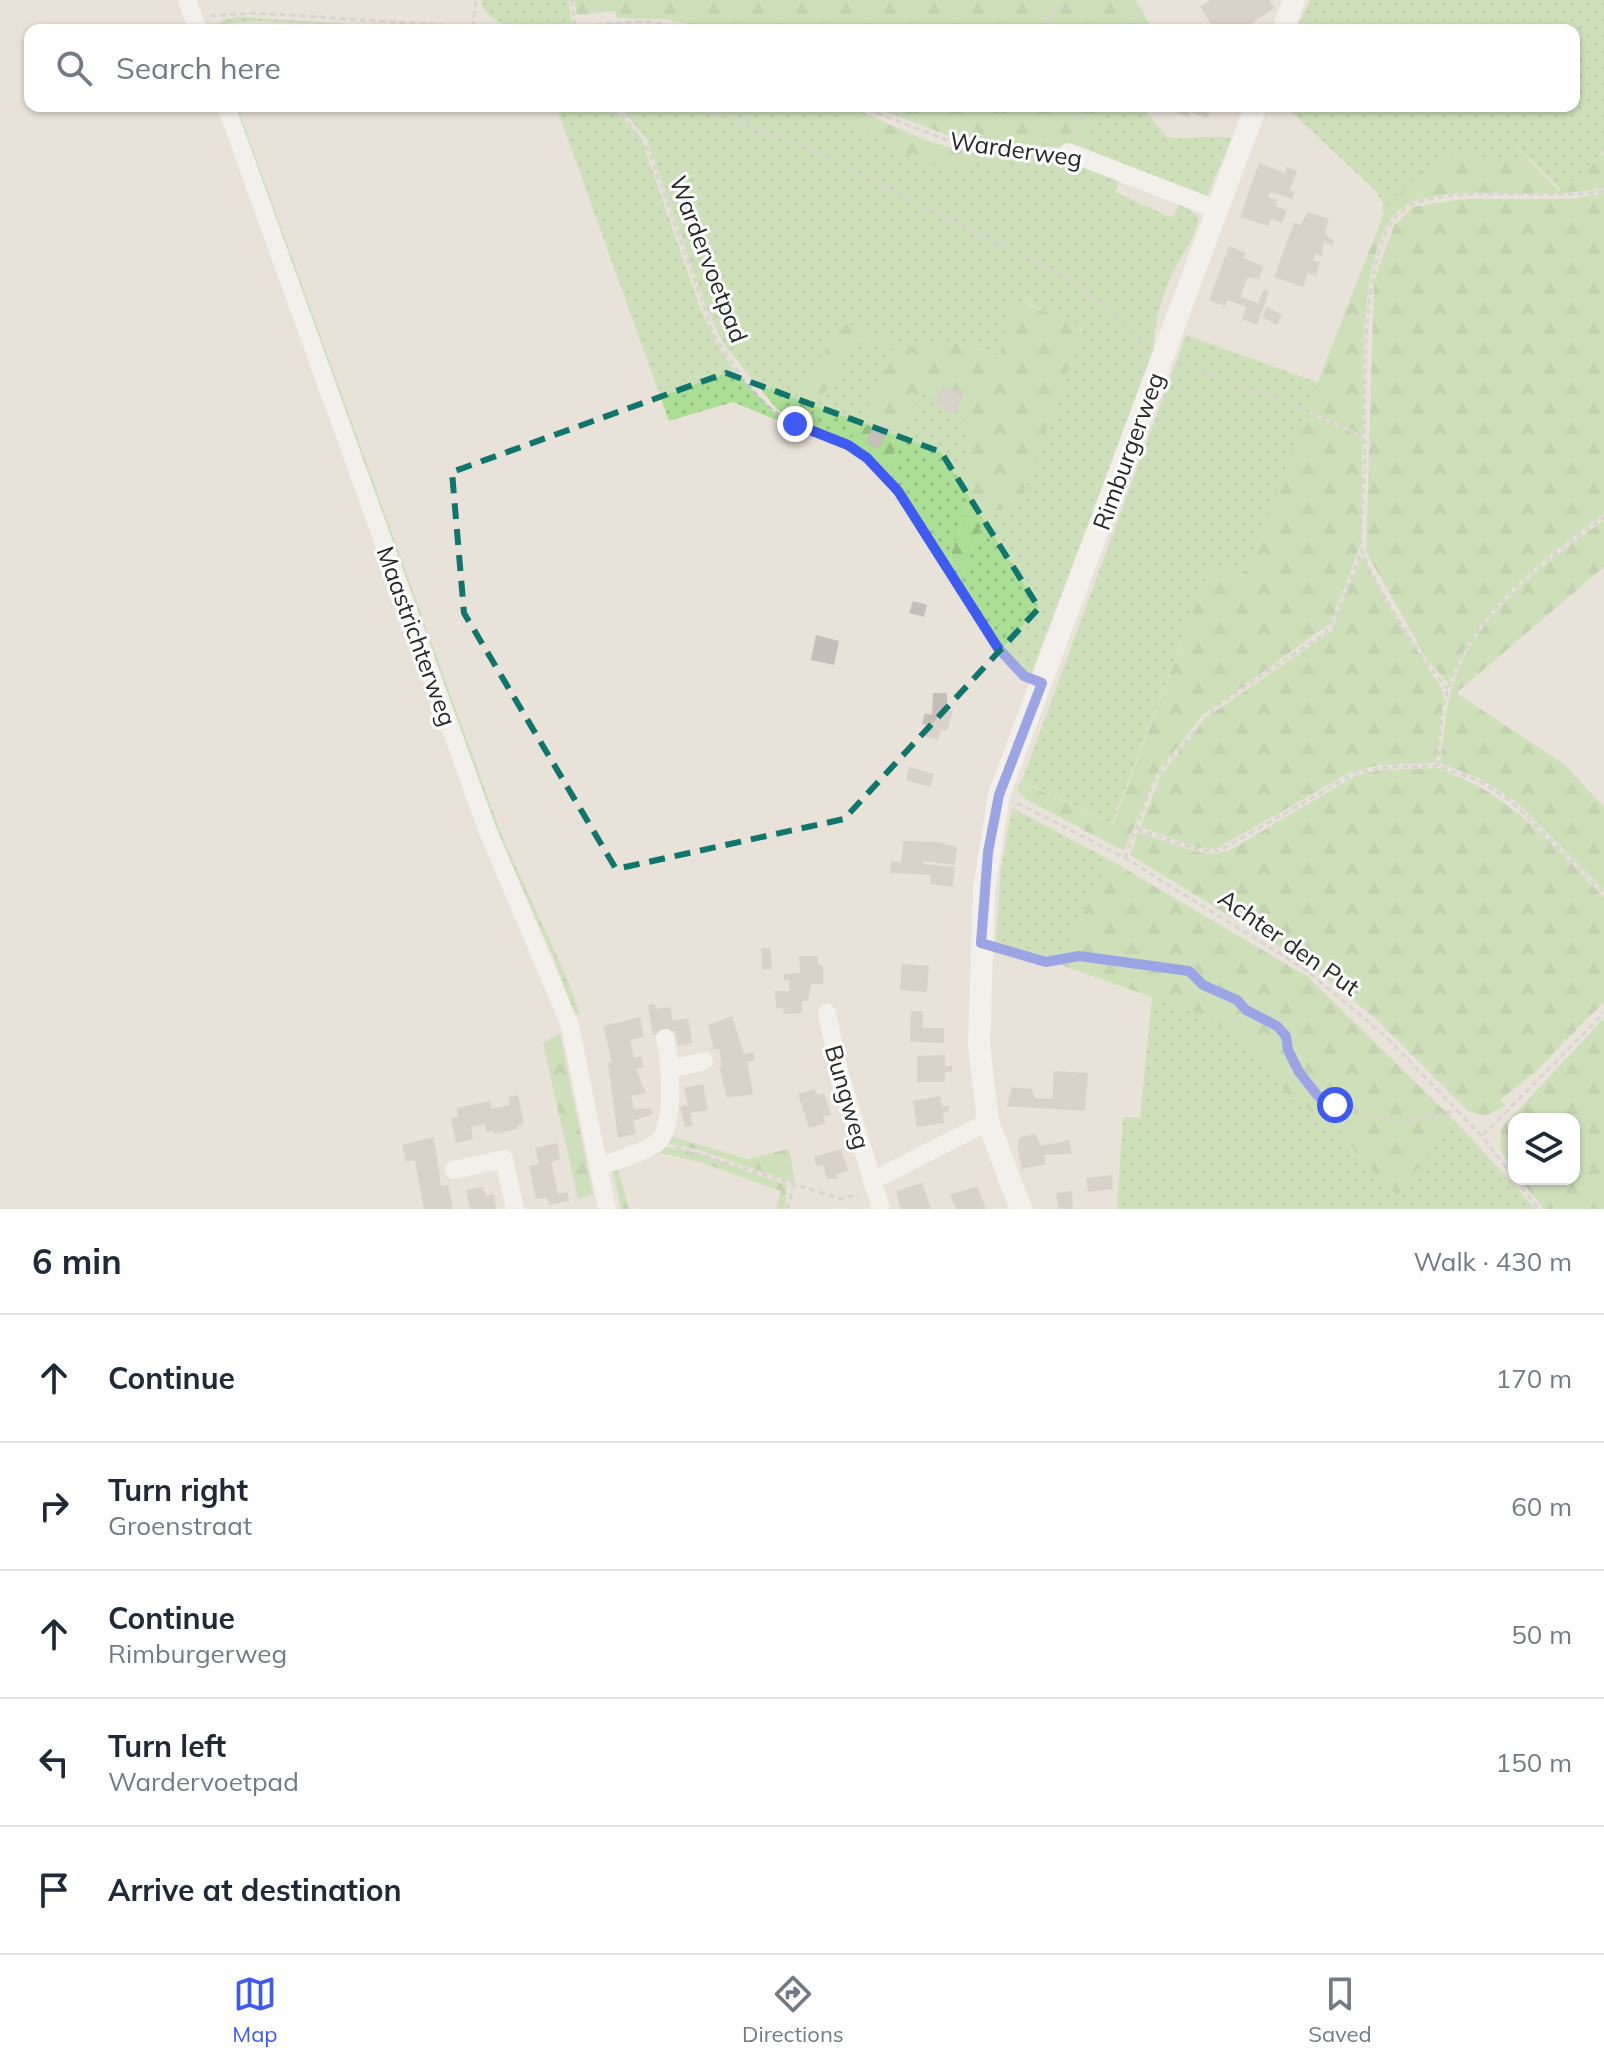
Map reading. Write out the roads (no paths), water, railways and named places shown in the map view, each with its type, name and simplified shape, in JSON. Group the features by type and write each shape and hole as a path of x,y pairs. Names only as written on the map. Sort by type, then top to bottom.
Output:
{"street":[{"path":"187,0 197,24"},
{"path":"1285,24 1294,0"},
{"name":"Maastrichterweg","path":"228,112 487,829 570,1025 607,1209"},
{"name":"Rimburgerweg","path":"1021,1209 988,1122 979,1044 981,943 988,852 999,795 1254,112"},
{"name":"Warderweg","path":"1068,152 1218,210"},
{"name":"Bungweg","path":"827,1013 840,1075 881,1209"},
{"path":"598,1167 656,1143 664,1133 672,1069 665,1038"},
{"path":"672,1069 704,1061"},
{"name":"Bungweg","path":"872,1181 988,1122"},
{"path":"454,1170 504,1159 515,1209"}]}
